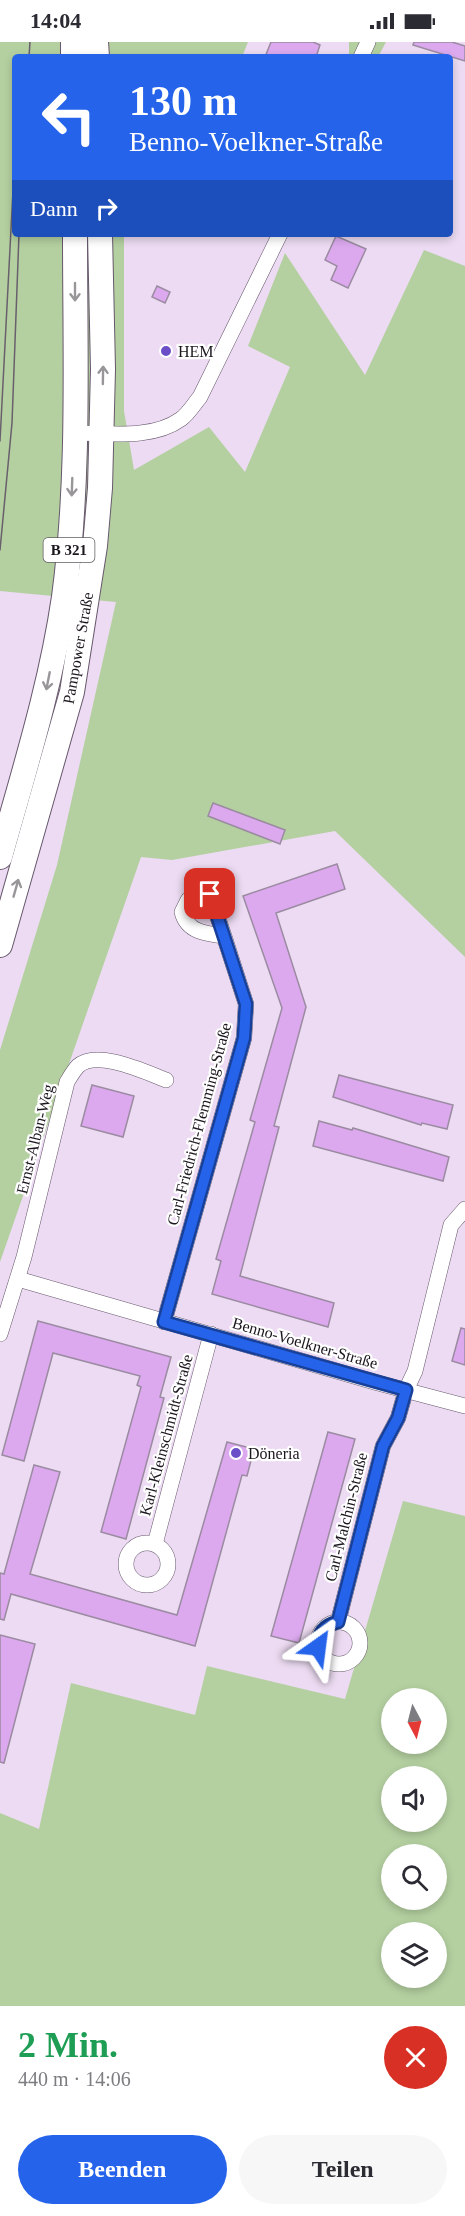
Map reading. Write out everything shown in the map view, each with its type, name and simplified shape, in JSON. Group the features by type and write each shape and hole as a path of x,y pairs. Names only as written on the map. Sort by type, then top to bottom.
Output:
{"main road":[{"name":"Pampower Straße","path":"0,857 47,688 64,599 70,545 74,433 75,237"},
{"name":"Pampower Straße","path":"0,945 72,692 95,546 102,433 100,237"}],"street":[{"path":"74,433 138,433 160,429 182,418 200,397 279,237"},
{"name":"Carl-Friedrich-Flemming-Straße","path":"164,1322 244,1038 246,1004 224,936"},
{"name":"Ernst-Alban-Weg","path":"18,1279 67,1082 78,1066 89,1060 101,1059 138,1069 166,1080"},
{"name":"Carl-Malchin-Straße","path":"338,1622 383,1446 398,1418 406,1390 415,1371 451,1225 465,1209"},
{"path":"0,1334 18,1279"},
{"name":"Benno-Voelkner-Straße","path":"18,1279 465,1406"},
{"name":"Karl-Kleinschmidt-Straße","path":"155,1545 211,1334"}],"green space":[{"path":"0,42 248,42 243,54 12,54 12,237 124,237 124,411 134,470 209,427 245,472 290,367 248,346 285,253 365,375 424,250 465,266 465,957 335,831 172,860 141,857 0,1262 0,1050 57,865 116,602 0,591"},
{"path":"349,42 386,42 380,54 349,54"},
{"path":"403,1501 465,1516 465,2006 0,2006 0,1813 39,1829 71,1683 195,1715 207,1666 345,1699"}],"building":[{"path":"271,42 313,42 320,45 317,54 266,54"},
{"path":"414,42 452,42 465,46 465,61 453,57 453,54 442,54 413,45"},
{"path":"336,237 366,249 348,288 331,280 337,266 325,260"},
{"path":"157,286 170,292 165,303 152,297"},
{"path":"213,803 285,830 280,844 208,816"},
{"path":"337,864 345,889 276,913 306,1007 274,1126 279,1127 240,1276 334,1303 328,1327 212,1294 221,1261 216,1259 255,1122 250,1120 282,1008 243,896"},
{"path":"339,1075 453,1105 447,1129 422,1123 421,1125 333,1097"},
{"path":"92,1085 134,1096 123,1137 81,1126"},
{"path":"319,1121 352,1130 353,1128 449,1157 443,1181 313,1146"},
{"path":"38,1321 171,1357 160,1397 164,1398 126,1539 101,1532 141,1387 137,1385 140,1376 53,1353 24,1461 2,1455"},
{"path":"461,1328 465,1329 465,1365 452,1361"},
{"path":"328,1432 355,1439 299,1643 271,1636"},
{"path":"227,1442 254,1449 247,1476 242,1475 195,1646 11,1594 4,1620 0,1619 0,1573 4,1574 34,1465 60,1472 30,1574 177,1615"},
{"path":"0,1635 35,1644 4,1763 0,1762"}],"tram line":[{"path":"29,54 30,42"},
{"path":"0,441 12,210"},
{"path":"0,550 12,423 19,237"}],"place":[{"name":"HEM","path":"166,351"},
{"name":"Döneria","path":"236,1453"}],"route":[{"path":"210,894 246,1004 244,1038 164,1322 406,1390 398,1418 383,1446 338,1622 325,1627 318,1639 318,1647"}]}
